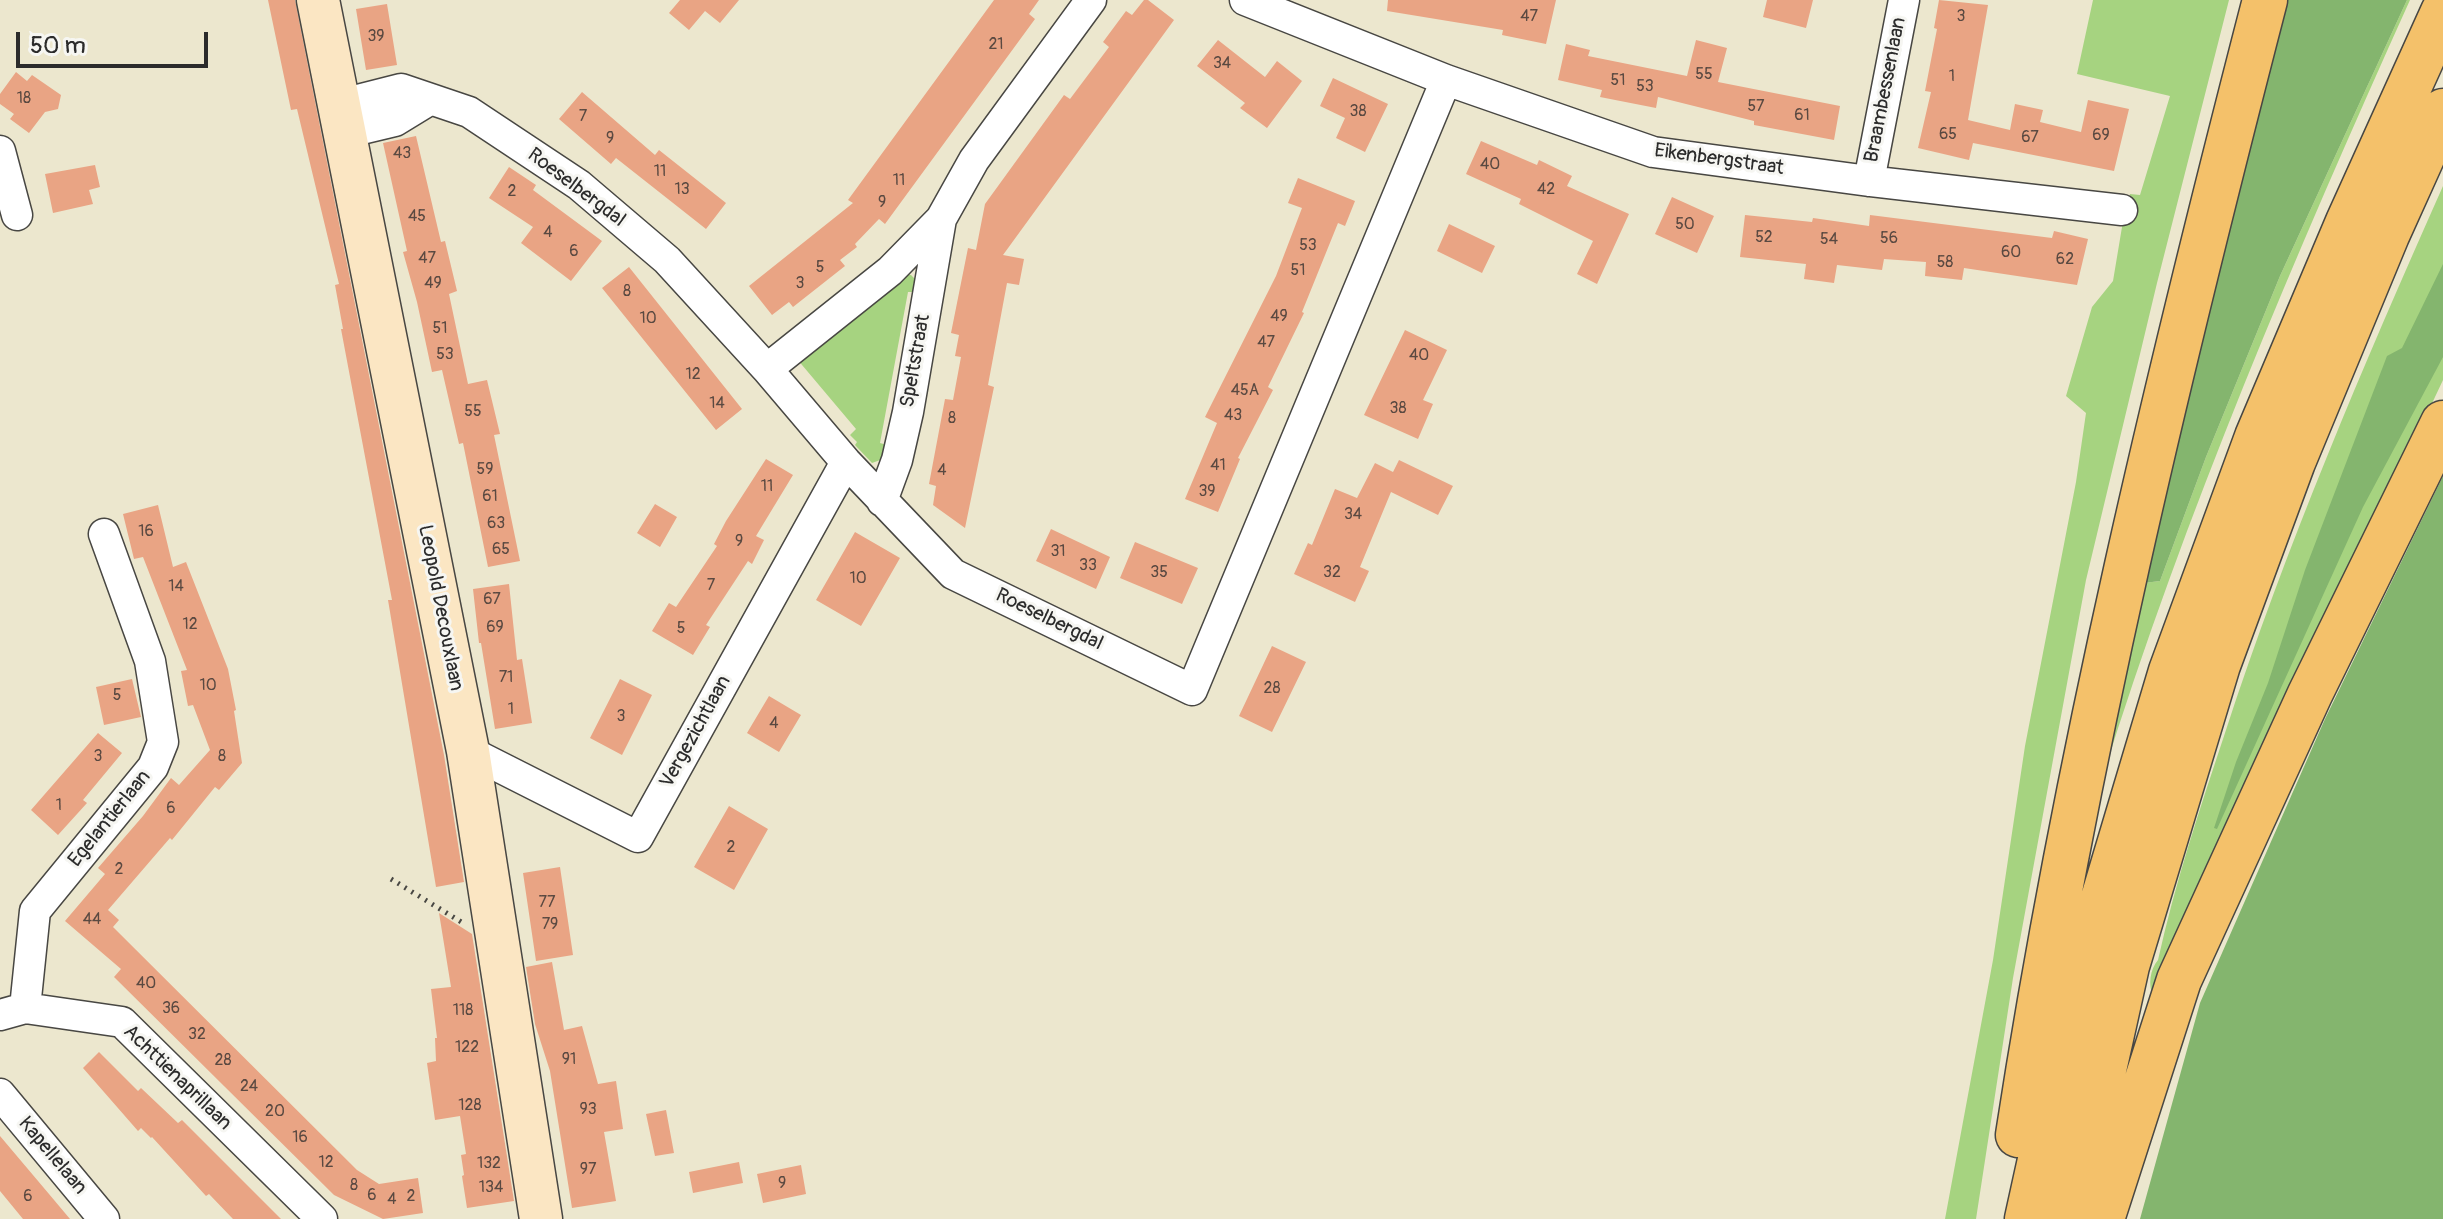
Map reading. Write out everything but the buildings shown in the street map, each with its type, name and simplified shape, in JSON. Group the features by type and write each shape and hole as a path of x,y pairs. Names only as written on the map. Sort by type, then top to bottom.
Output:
{"highway":[{"path":"2005,1219 2043,975 2092,728 2192,280 2265,0"},
{"path":"2027,1219 2082,969 2171,671 2257,437 2348,222 2443,12"},
{"path":"2071,1219 2127,966 2218,665 2293,462 2387,235 2443,111"},
{"path":"2102,1219 2179,980 2310,694 2443,423"}],"street":[{"name":"Leopold Decouxlaan","path":"318,0 468,751 541,1219"},
{"name":"Speltstraat","path":"767,369 890,271 941,219 974,160 1091,0"},
{"name":"Eikenbergstraat","path":"1245,0 1446,80 1653,152 2122,210"},
{"name":"Braambessenlaan","path":"1869,181 1904,0"},
{"name":"Roeselbergdal","path":"342,119 401,89 469,112 579,185 667,260 767,369 846,462 953,574 1192,690 1446,80"},
{"path":"0,151 17,215"},
{"name":"Speltstraat","path":"882,501 897,460 908,412 941,219"},
{"name":"Vergezichtlaan","path":"468,751 638,837 846,462"},
{"name":"Egelantierlaan","path":"12,1011 35,911 153,767 163,742 150,661 104,534"},
{"name":"Achttienaprillaan","path":"12,1011 122,1022 322,1219"},
{"name":"Kapellelaan","path":"0,1094 104,1219"}],"path":[{"path":"391,879 498,945"}],"green space":[{"path":"2093,0 2229,0 2086,580 2013,978 1976,1219 1945,1219 1993,960 2025,746 2076,482 2086,413 2066,396 2092,307 2113,281 2130,194 2140,195 2170,96 2077,74"},
{"path":"2278,0 2288,0 2258,106 2144,583 2160,581 2206,457 2280,276 2407,0 2410,0 2244,385 2169,580 2102,779 2122,648"},
{"path":"2288,0 2407,0 2280,276 2206,457 2160,581 2144,583 2258,106"},
{"path":"2443,186 2443,380 2153,996 2150,982 2152,972 2158,960 2197,817 2249,663 2327,457"},
{"path":"2443,264 2443,357 2363,507 2217,829 2214,828 2236,762 2268,683 2305,570 2387,356 2402,348"},
{"path":"906,274 917,281 915,292 908,292 880,443 887,445 883,459 872,463 850,435 856,429 797,359"},
{"path":"2443,476 2443,1219 2140,1219 2200,1003 2325,719"}]}
